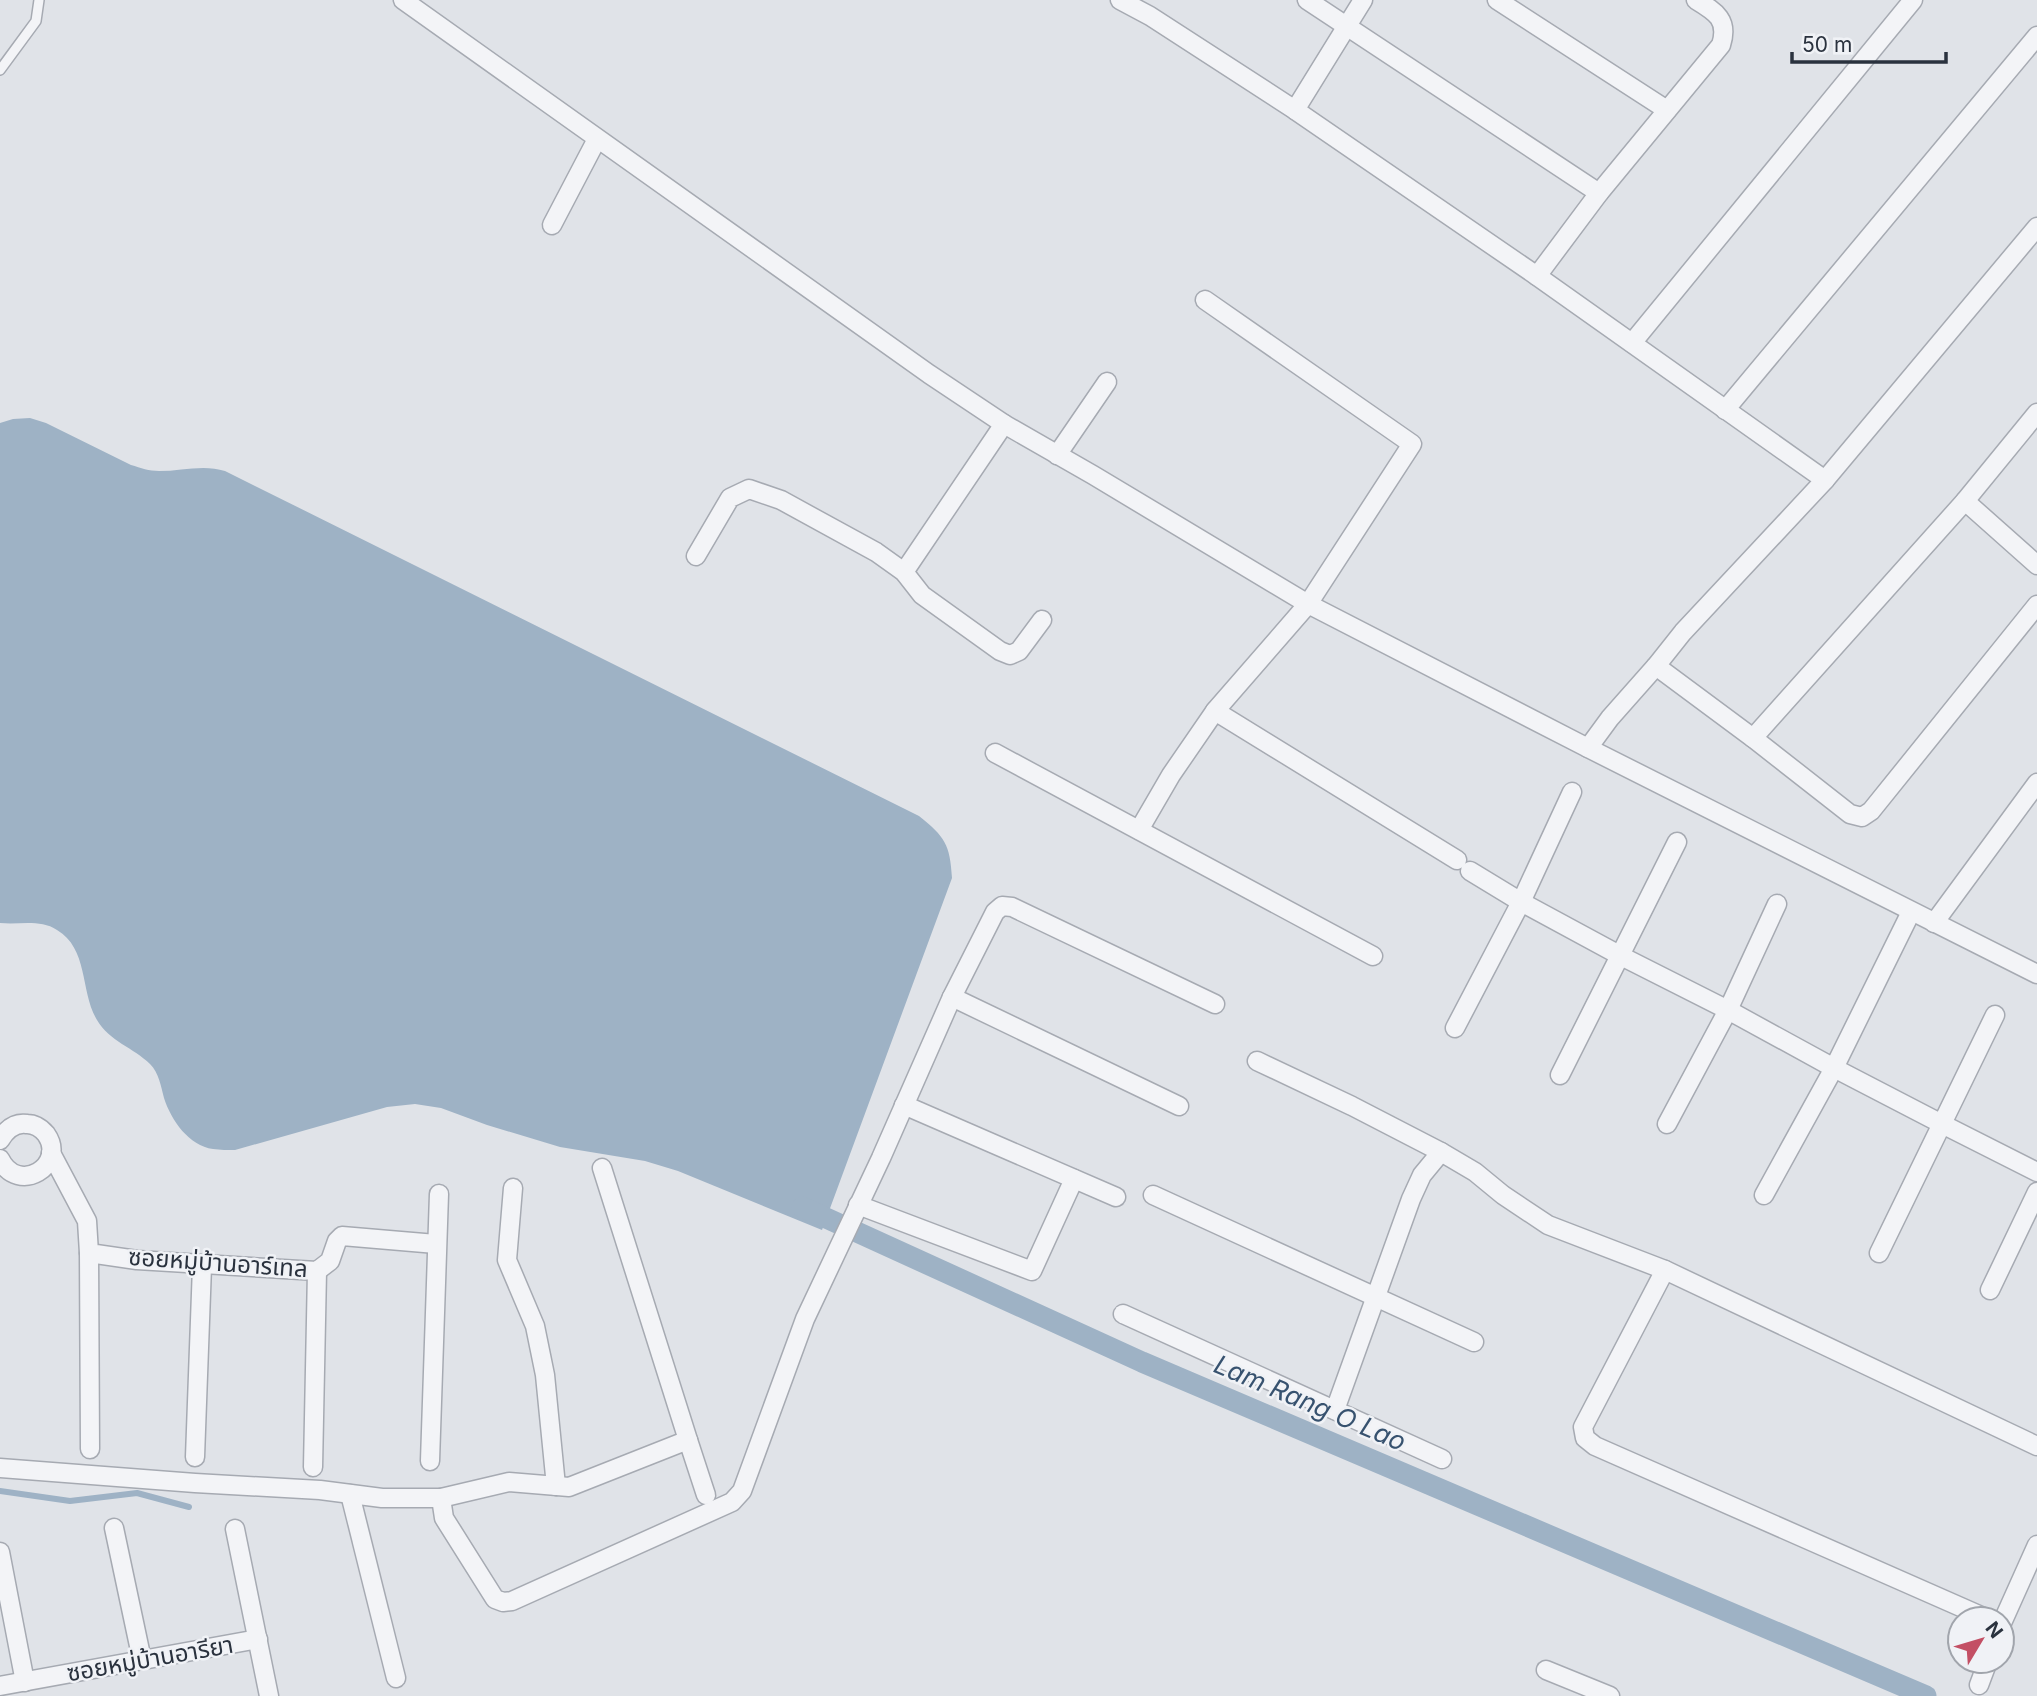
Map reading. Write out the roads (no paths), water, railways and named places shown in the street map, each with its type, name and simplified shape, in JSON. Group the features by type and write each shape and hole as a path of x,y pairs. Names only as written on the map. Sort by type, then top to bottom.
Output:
{"street":[{"path":"403,0 929,374 1004,424 1308,604 2037,974"},
{"path":"1120,0 1150,16 1295,110 1537,276 1825,480"},
{"path":"1307,0 1599,193"},
{"path":"1295,110 1363,0"},
{"path":"1497,0 1667,110"},
{"path":"1537,276 1599,193 1721,45 1725,27 1718,16 1696,0"},
{"path":"1632,343 1913,0"},
{"path":"1725,410 2037,36"},
{"path":"552,225 597,139"},
{"path":"1588,748 1609,718 1683,632 1825,480 2037,227"},
{"path":"1139,830 1171,775 1215,711 1308,604 1412,444 1205,299"},
{"path":"1057,455 1107,382"},
{"path":"1753,738 1965,501 2037,413"},
{"path":"904,572 1004,424"},
{"path":"696,556 730,498 749,489 780,499 876,552 904,572 922,596 1000,651 1010,655 1020,651 1042,620"},
{"path":"1965,501 2037,565"},
{"path":"1656,666 1850,814 1862,817 1871,811 2037,605"},
{"path":"1215,711 1521,902 2037,1172"},
{"path":"996,753 1373,957"},
{"path":"1934,923 2037,783"},
{"path":"1455,1028 1521,902 1572,792"},
{"path":"1560,1075 1677,842"},
{"path":"1667,1124 1728,1010 1777,904"},
{"path":"441,1498 444,1518 495,1599 503,1602 512,1601 732,1502 742,1491 805,1319 952,997 995,912 1002,906 1012,907 1214,1004"},
{"path":"1764,1195 1834,1068 1911,912"},
{"path":"952,997 1178,1106"},
{"path":"1879,1253 1995,1015"},
{"path":"1257,1061 1441,1152 1475,1172 1503,1195 1548,1225 1665,1270 2037,1446"},
{"path":"904,1105 1116,1197"},
{"path":"0,1140 9,1128 15,1125 30,1124 43,1131 48,1137 51,1153 87,1220 90,1449"},
{"path":"1335,1410 1416,1187 1441,1152"},
{"path":"0,1159 12,1173 26,1177 46,1166 51,1153"},
{"path":"602,1168 706,1495"},
{"path":"858,1205 1031,1271 1074,1179"},
{"path":"513,1188 508,1260 536,1326 545,1375 556,1486"},
{"path":"1990,1290 2037,1192"},
{"path":"430,1461 439,1194"},
{"path":"1153,1195 1474,1342"},
{"name":"ซอยหมู่บ้านอาร์เทล","path":"89,1252 137,1261 317,1271 330,1261 337,1241 342,1236 436,1244"},
{"path":"195,1457 202,1266"},
{"path":"1665,1270 1583,1427 1585,1438 1595,1447 1957,1605"},
{"path":"313,1467 317,1271"},
{"path":"1123,1314 1442,1459"},
{"path":"0,1468 320,1490 382,1498 441,1498 509,1482 569,1487 688,1440"},
{"path":"350,1494 396,1678"},
{"path":"114,1528 142,1660"},
{"path":"235,1529 269,1696"},
{"path":"2010,1605 2037,1545"},
{"path":"0,1552 25,1682"},
{"name":"ซอยหมู่บ้านอารียา","path":"0,1686 258,1639"},
{"path":"1546,1670 1610,1696"},
{"path":"1979,1685 1983,1675"}],"lane":[{"path":"0,70 36,21 39,0"}],"water":[{"path":"30,418 142,468 159,471 209,468 225,471 919,816 935,830 948,849 952,878 822,1230 678,1171 645,1161 560,1147 441,1108 415,1104 387,1107 235,1150 204,1147 182,1131 167,1106 153,1068 144,1058 108,1033 97,1020 88,997 79,959 67,938 44,925 0,923 0,423"}],"waterway":[{"name":"Lam Rang O Lao","path":"802,1207 1142,1362 1926,1696"},
{"path":"0,1491 70,1501 137,1493 189,1507"}]}
